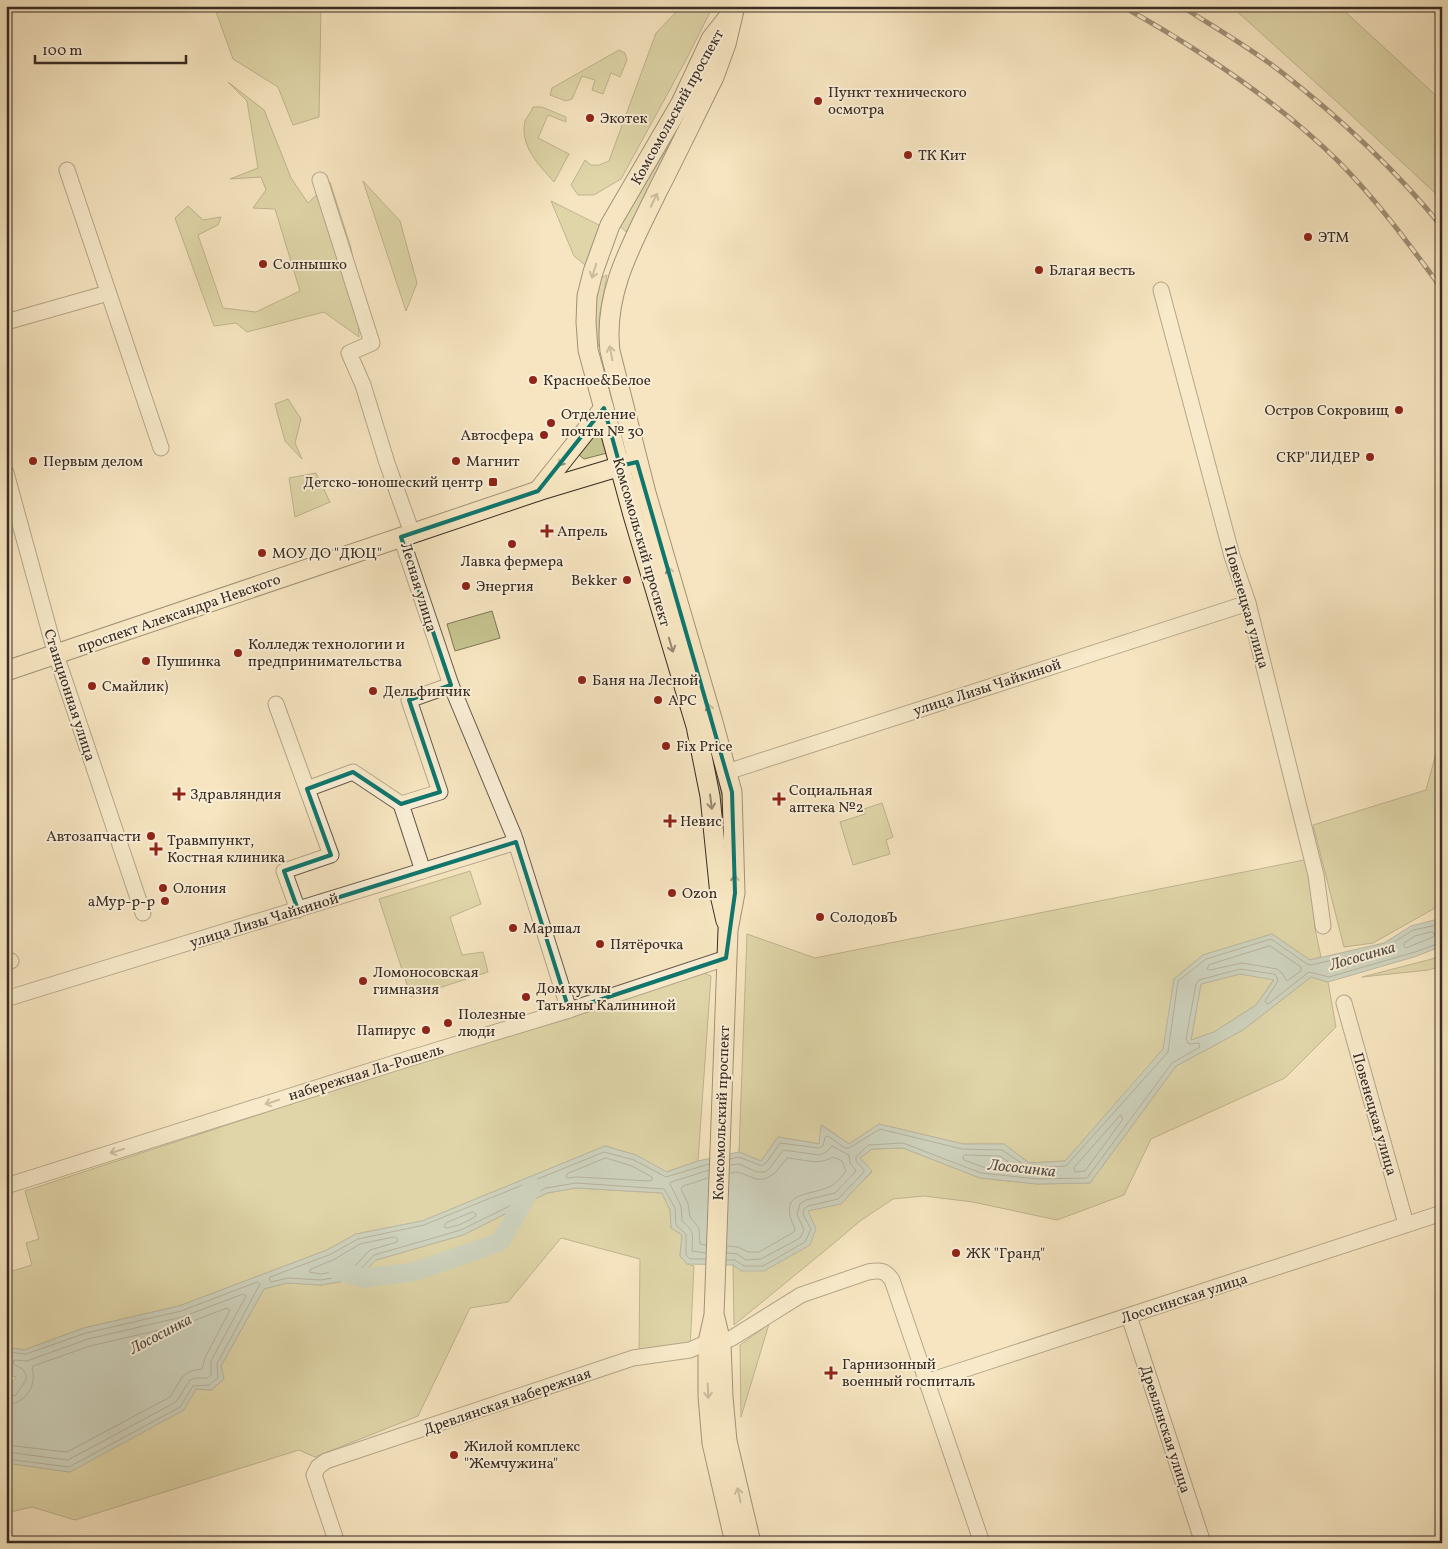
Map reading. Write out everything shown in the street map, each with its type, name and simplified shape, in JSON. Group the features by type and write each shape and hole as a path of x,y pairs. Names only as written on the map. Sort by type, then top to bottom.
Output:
{"main road":[{"name":"Комсомольский проспект","path":"714,1343 724,1000 728,930 735,893 732,792 629,464 604,408 588,350 586,322 587,296 593,272 610,225 682,103 711,39 734,8"},
{"name":"Комсомольский проспект","path":"728,930 720,895 710,796 696,726 633,515 629,464 608,333 612,298 620,270 714,78 726,44 734,8"},
{"path":"538,491 604,408"},
{"name":"проспект Александра Невского","path":"6,671 538,491 629,464"},
{"path":"714,1343 708,1396 712,1442 735,1543"},
{"path":"714,1343 728,1440 751,1543"}],"street":[{"path":"67,170 161,448"},
{"name":"Лесная улица","path":"320,180 372,343 349,353 362,384 387,463 451,685 516,842 569,1010"},
{"name":"Повенецкая улица","path":"1161,290 1232,556 1248,603 1316,875 1323,926"},
{"path":"6,322 108,293"},
{"name":"Станционная улица","path":"6,473 56,655 143,913"},
{"name":"улица Лизы Чайкиной","path":"727,772 1248,603"},
{"path":"401,804 440,792 409,700 451,685"},
{"path":"276,704 331,855 284,871 298,910"},
{"path":"307,789 352,772 401,804 424,871"},
{"path":"715,844 734,841"},
{"name":"улица Лизы Чайкиной","path":"12,998 516,842"},
{"name":"набережная Ла-Рошель","path":"6,1186 569,1010 726,958"},
{"name":"Повенецкая улица","path":"1344,1003 1406,1224"},
{"name":"Лососинская улица","path":"926,1382 1442,1213"},
{"name":"Древлянская набережная","path":"337,1543 314,1475 318,1467 326,1462 633,1358 690,1350 714,1343 801,1295 868,1272 880,1270 887,1273 892,1280 926,1382"},
{"name":"Древлянская улица","path":"1129,1316 1203,1543"},
{"path":"926,1382 982,1543"}],"highlighted area":[{"path":"604,408 620,466 637,462 732,792 735,893 726,958 569,1010 516,842 298,910 284,871 331,855 307,789 353,772 401,804 440,792 409,700 451,685 401,537 538,491"}],"shaded area":[{"path":"214,6 321,6 319,117 293,125 278,87 233,59"},
{"path":"682,6 713,6 621,179 594,195 578,195 571,185 585,160 591,165 599,165 609,161 656,33"},
{"path":"1231,6 1339,6 1442,101 1442,204 1435,193"},
{"path":"619,50 625,53 627,60 620,77 611,73 603,94 592,90 595,80 582,76 572,99 566,101 550,95 552,88"},
{"path":"228,82 264,110 291,178 308,203 330,182 351,248 356,276 359,337 324,312 247,332 236,323 214,326 175,218 188,206 203,220 221,217 218,225 198,235 223,308 256,312 300,291 275,209 253,208 266,190 261,177 230,179 258,168 247,101"},
{"path":"533,107 542,107 566,117 566,122 548,115 538,138 569,154 554,182 532,155 525,139 525,121"},
{"path":"687,115 658,176 626,232 620,226"},
{"path":"363,181 400,221 417,283 406,311"},
{"path":"551,201 601,226 585,265 574,256"},
{"path":"607,275 599,318 599,347 594,321 595,304 600,278"},
{"path":"288,399 301,419 295,443 302,459 285,441 275,404"},
{"path":"600,426 611,452 584,459 579,455"},
{"path":"316,473 330,502 295,517 289,478"},
{"path":"492,611 500,638 455,651 447,624"},
{"path":"703,715 705,716 723,798 726,834 723,835"},
{"path":"1442,732 1442,899 1435,908 1373,943 1344,947 1313,825 1426,790"},
{"path":"882,803 893,837 886,840 890,854 853,865 840,822 865,814 864,809"},
{"path":"1309,859 1315,929 1321,957 1310,960 1272,934 1203,955 1174,979 1164,1049 1065,1161 1029,1163 1004,1144 963,1144 879,1124 849,1144 822,1125 820,1144 778,1137 761,1161 739,1152 747,934 815,958"},
{"path":"470,871 481,904 450,917 462,955 483,952 488,972 411,997 379,899"},
{"path":"1442,955 1442,966 1428,970 1362,977 1432,959"},
{"path":"699,971 711,976 698,1161 666,1172 636,1155 605,1146 422,1221 356,1234 327,1250 179,1306 84,1328 24,1350 6,1347 6,1273 32,1265 26,1243 39,1239 25,1191"},
{"path":"1240,974 1274,979 1256,1005 1214,1032 1191,1040 1201,984"},
{"path":"1311,977 1328,982 1336,1027 1285,1078 1151,1139 1124,1195 1057,1220 973,1202 924,1196 893,1199 860,1221 734,1325 733,1265 742,1271 807,1211 841,1203 872,1172 860,1158 872,1149 903,1148 980,1178 1037,1184 1090,1183 1176,1066 1243,1030"},
{"path":"576,1188 662,1193 670,1210 671,1228 682,1235 680,1256 687,1264 694,1266 690,1350 639,1351 640,1259 561,1238 508,1302 470,1308 418,1416 315,1457 299,1450 75,1520 32,1507 6,1513 6,1463 70,1472 196,1389 211,1390 224,1379 221,1366 264,1289 287,1283 321,1285 363,1278 363,1273 376,1260 463,1235 547,1193"},
{"path":"769,1324 741,1417 740,1345"}],"water":[{"path":"1442,918 1442,946 1417,956 1328,982 1311,977 1243,1030 1176,1066 1090,1183 1037,1184 980,1178 903,1148 872,1149 860,1158 872,1171 841,1204 808,1211 816,1229 810,1245 764,1271 741,1271 733,1265 687,1264 680,1256 682,1235 671,1228 670,1210 662,1193 576,1188 547,1193 463,1235 376,1260 363,1273 363,1278 321,1285 287,1283 264,1289 221,1366 224,1379 211,1390 196,1389 184,1410 70,1472 6,1463 6,1389 16,1377 6,1374 6,1347 24,1350 84,1328 179,1306 327,1250 356,1234 422,1221 605,1146 636,1155 667,1172 698,1161 739,1152 761,1161 778,1137 819,1144 821,1125 849,1144 879,1124 963,1144 1004,1144 1029,1163 1065,1161 1163,1049 1174,979 1203,955 1272,934 1310,960 1384,943 1411,926","holes":["1240,974 1274,980 1256,1005 1214,1032 1191,1040 1201,984"]}],"waterway":[{"name":"Лососинка","path":"338,1271 363,1278 414,1272 500,1242 532,1187"}],"railway":[{"path":"1122,6 1207,57 1262,96 1313,138 1337,160 1379,206 1442,289"},
{"path":"1181,6 1244,45 1324,107 1386,164 1442,227"}],"place":[{"name":"Пункт технического осмотра","path":"818,101"},
{"name":"Экотек","path":"590,118"},
{"name":"ТК Кит","path":"908,155"},
{"name":"ЭТМ","path":"1308,237"},
{"name":"Солнышко","path":"263,264"},
{"name":"Благая весть","path":"1039,270"},
{"name":"Красное&Белое","path":"533,380"},
{"name":"Остров Сокровищ","path":"1399,410"},
{"name":"Отделение почты № 30","path":"551,423"},
{"name":"Автосфера","path":"544,435"},
{"name":"СКР\"ЛИДЕР","path":"1370,457"},
{"name":"Первым делом","path":"33,461"},
{"name":"Магнит","path":"456,461"},
{"name":"Детско-юношеский центр","path":"493,482"},
{"name":"Апрель","path":"547,531"},
{"name":"Лавка фермера","path":"512,544"},
{"name":"МОУ ДО \"ДЮЦ\"","path":"262,553"},
{"name":"Bekker","path":"627,580"},
{"name":"Энергия","path":"466,586"},
{"name":"Колледж технологии и предпринимательства","path":"238,653"},
{"name":"Пушинка","path":"146,661"},
{"name":"Баня на Лесной","path":"582,680"},
{"name":"Смайлик)","path":"92,686"},
{"name":"Дельфинчик","path":"373,691"},
{"name":"АРС","path":"658,700"},
{"name":"Fix Price","path":"666,746"},
{"name":"Здравляндия","path":"179,794"},
{"name":"Социальная аптека №2","path":"779,799"},
{"name":"Невис","path":"670,821"},
{"name":"Автозапчасти","path":"151,836"},
{"name":"Травмпункт, Костная клиника","path":"156,849"},
{"name":"Олония","path":"163,888"},
{"name":"Ozon","path":"672,893"},
{"name":"аМур-р-р","path":"165,901"},
{"name":"СолодовЪ","path":"820,917"},
{"name":"Маршал","path":"513,928"},
{"name":"Пятёрочка","path":"600,944"},
{"name":"Ломоносовская гимназия","path":"363,981"},
{"name":"Дом куклы Татьяны Калининой","path":"526,997"},
{"name":"Полезные люди","path":"448,1023"},
{"name":"Папирус","path":"426,1030"},
{"name":"ЖК \"Гранд\"","path":"956,1253"},
{"name":"Гарнизонный военный госпиталь","path":"831,1373"},
{"name":"Жилой комплекс \"Жемчужина\"","path":"454,1455"}]}
